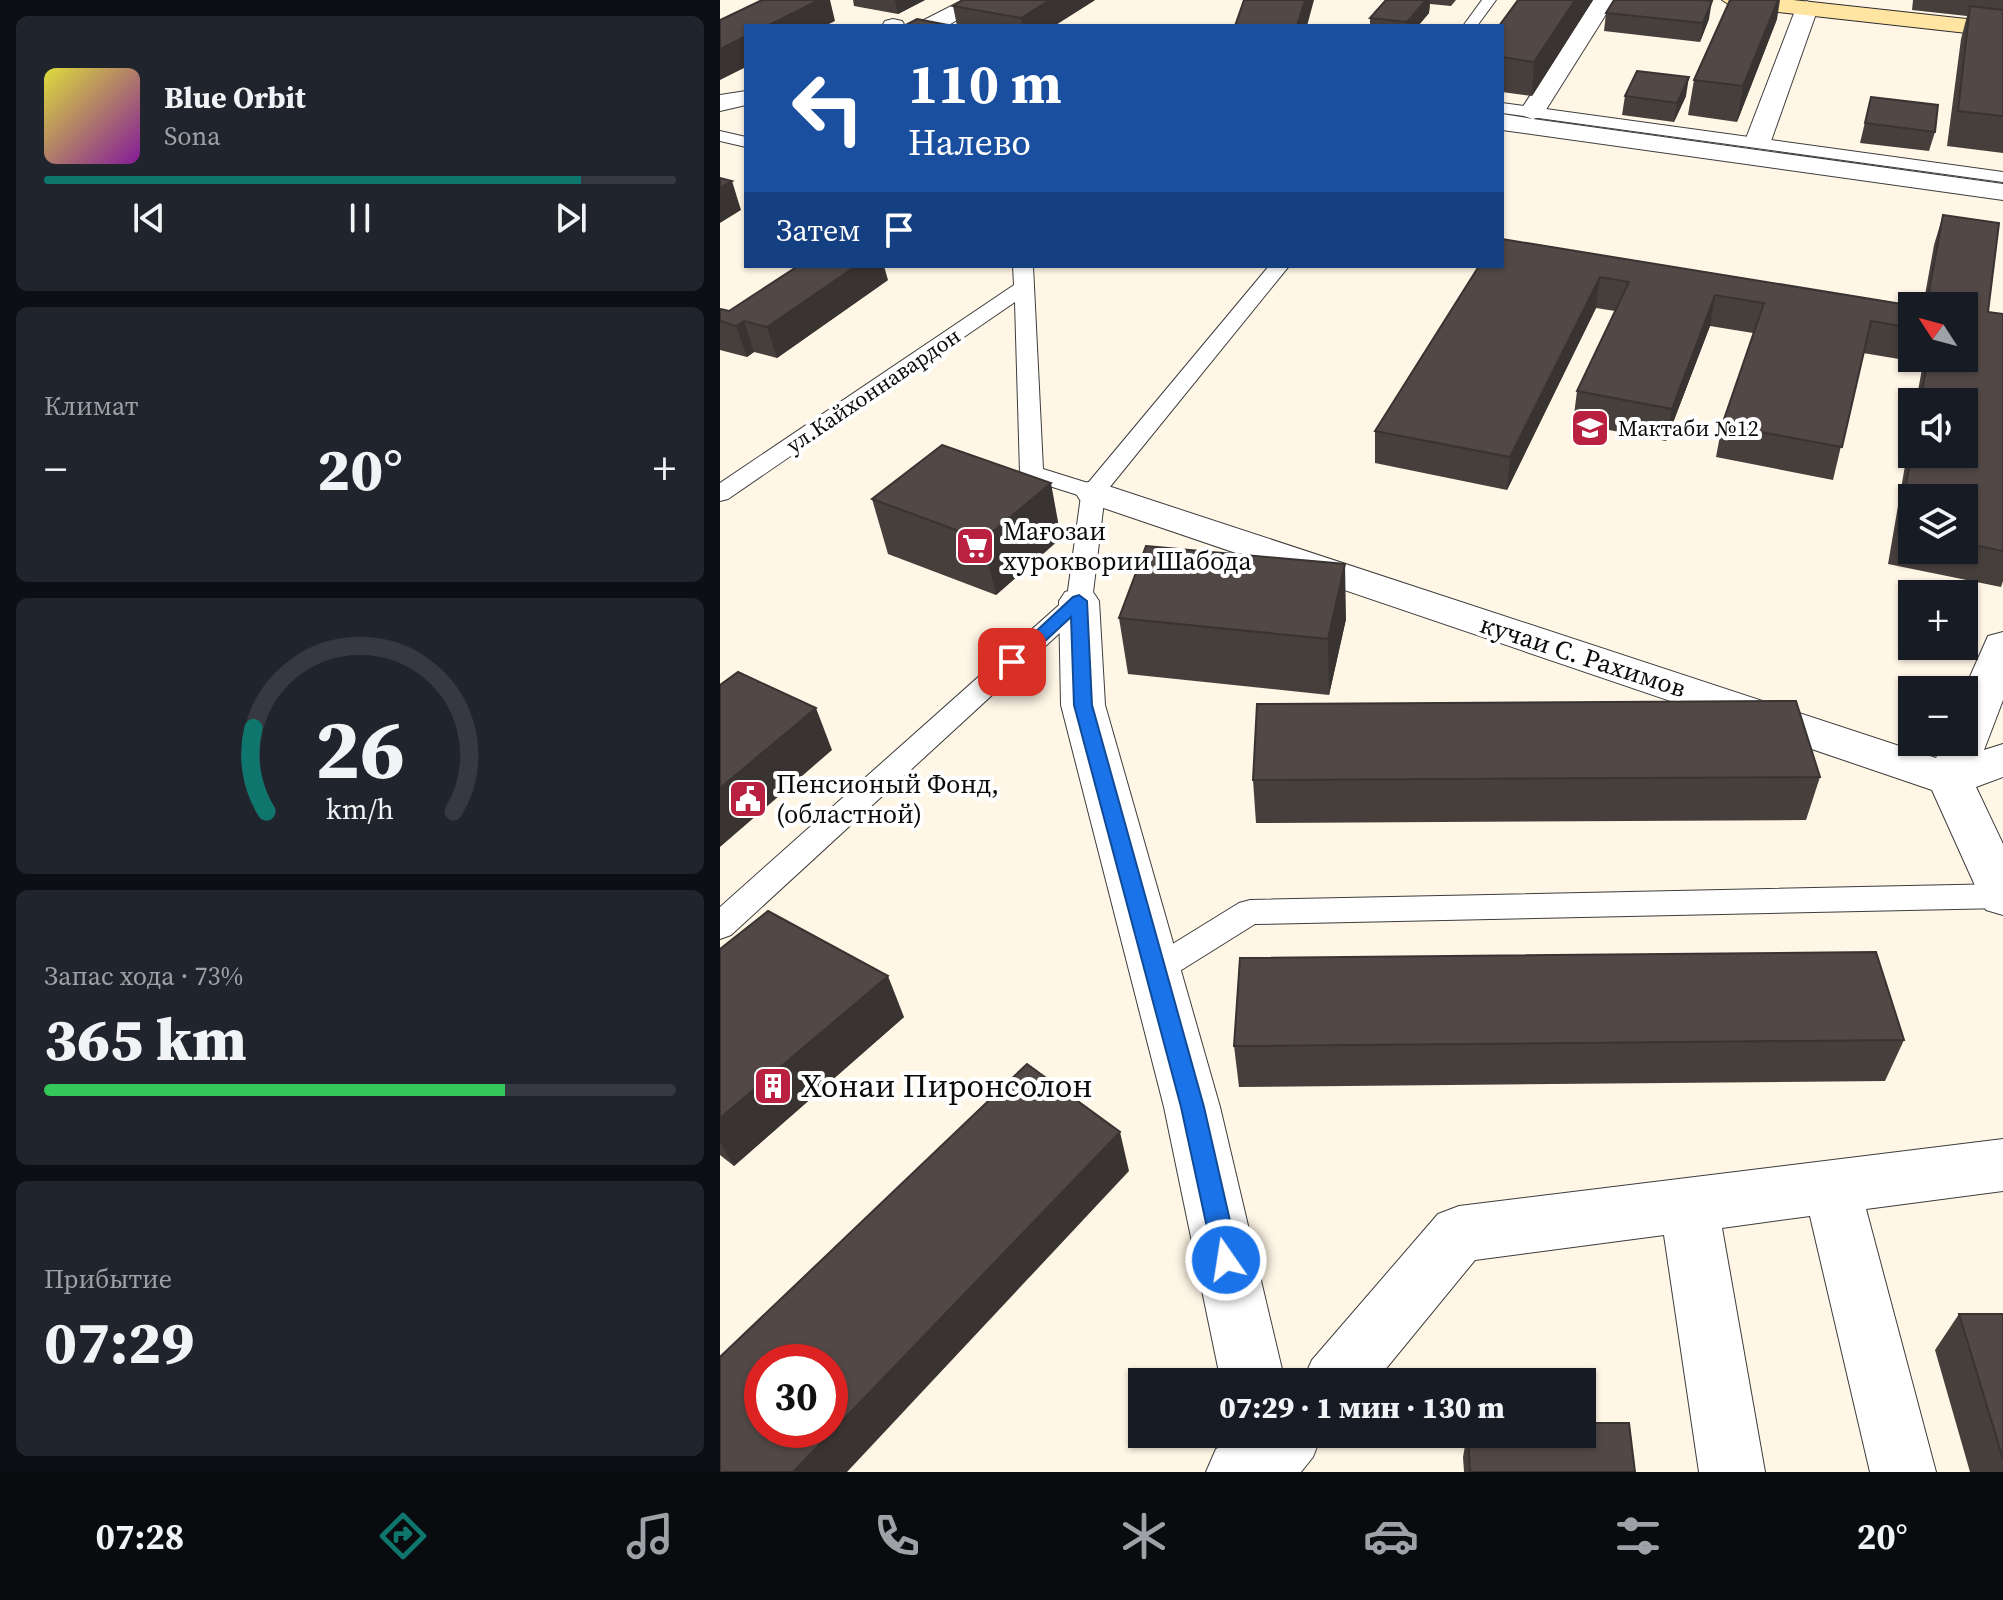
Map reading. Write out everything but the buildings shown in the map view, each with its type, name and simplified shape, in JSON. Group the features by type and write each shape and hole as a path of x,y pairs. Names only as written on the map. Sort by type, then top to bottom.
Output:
{"street":[{"path":"897,24 943,0"},
{"path":"934,24 980,0"},
{"path":"1533,111 1604,0"},
{"path":"1733,0 2003,30"},
{"path":"1758,141 1793,5"},
{"path":"720,103 744,98"},
{"path":"1504,122 2003,192"},
{"name":"кучаи С. Рахимов","path":"1093,492 1950,779"},
{"path":"1079,601 1083,705 1192,1107 1250,1368"},
{"path":"2003,646 1950,779 2003,896"},
{"path":"1950,779 2003,760"},
{"path":"1346,1368 1459,1234 2003,1165"},
{"path":"1832,1187 1903,1472"},
{"path":"1689,1205 1732,1472"}],"lane":[{"path":"1471,24 1489,0"},
{"path":"1504,108 2003,177"},
{"path":"720,136 744,142"},
{"path":"720,926 1079,601 1093,492 1277,268"},
{"path":"1024,276 1032,473 1093,492"},
{"name":"ул.Кайхоннавардон","path":"720,494 1024,276"},
{"path":"1156,970 1250,912 2003,896"}],"place":[{"name":"Мактаби №12","path":"1590,428"},
{"name":"Мағозаи хуроквории Шабода","path":"975,546"},
{"name":"Пенсионый Фонд, (областной)","path":"748,799"},
{"name":"Хонаи Пиронсолон","path":"773,1086"}],"route":[{"path":"1012,662 1079,601 1083,705 1192,1107 1226,1260"}]}
